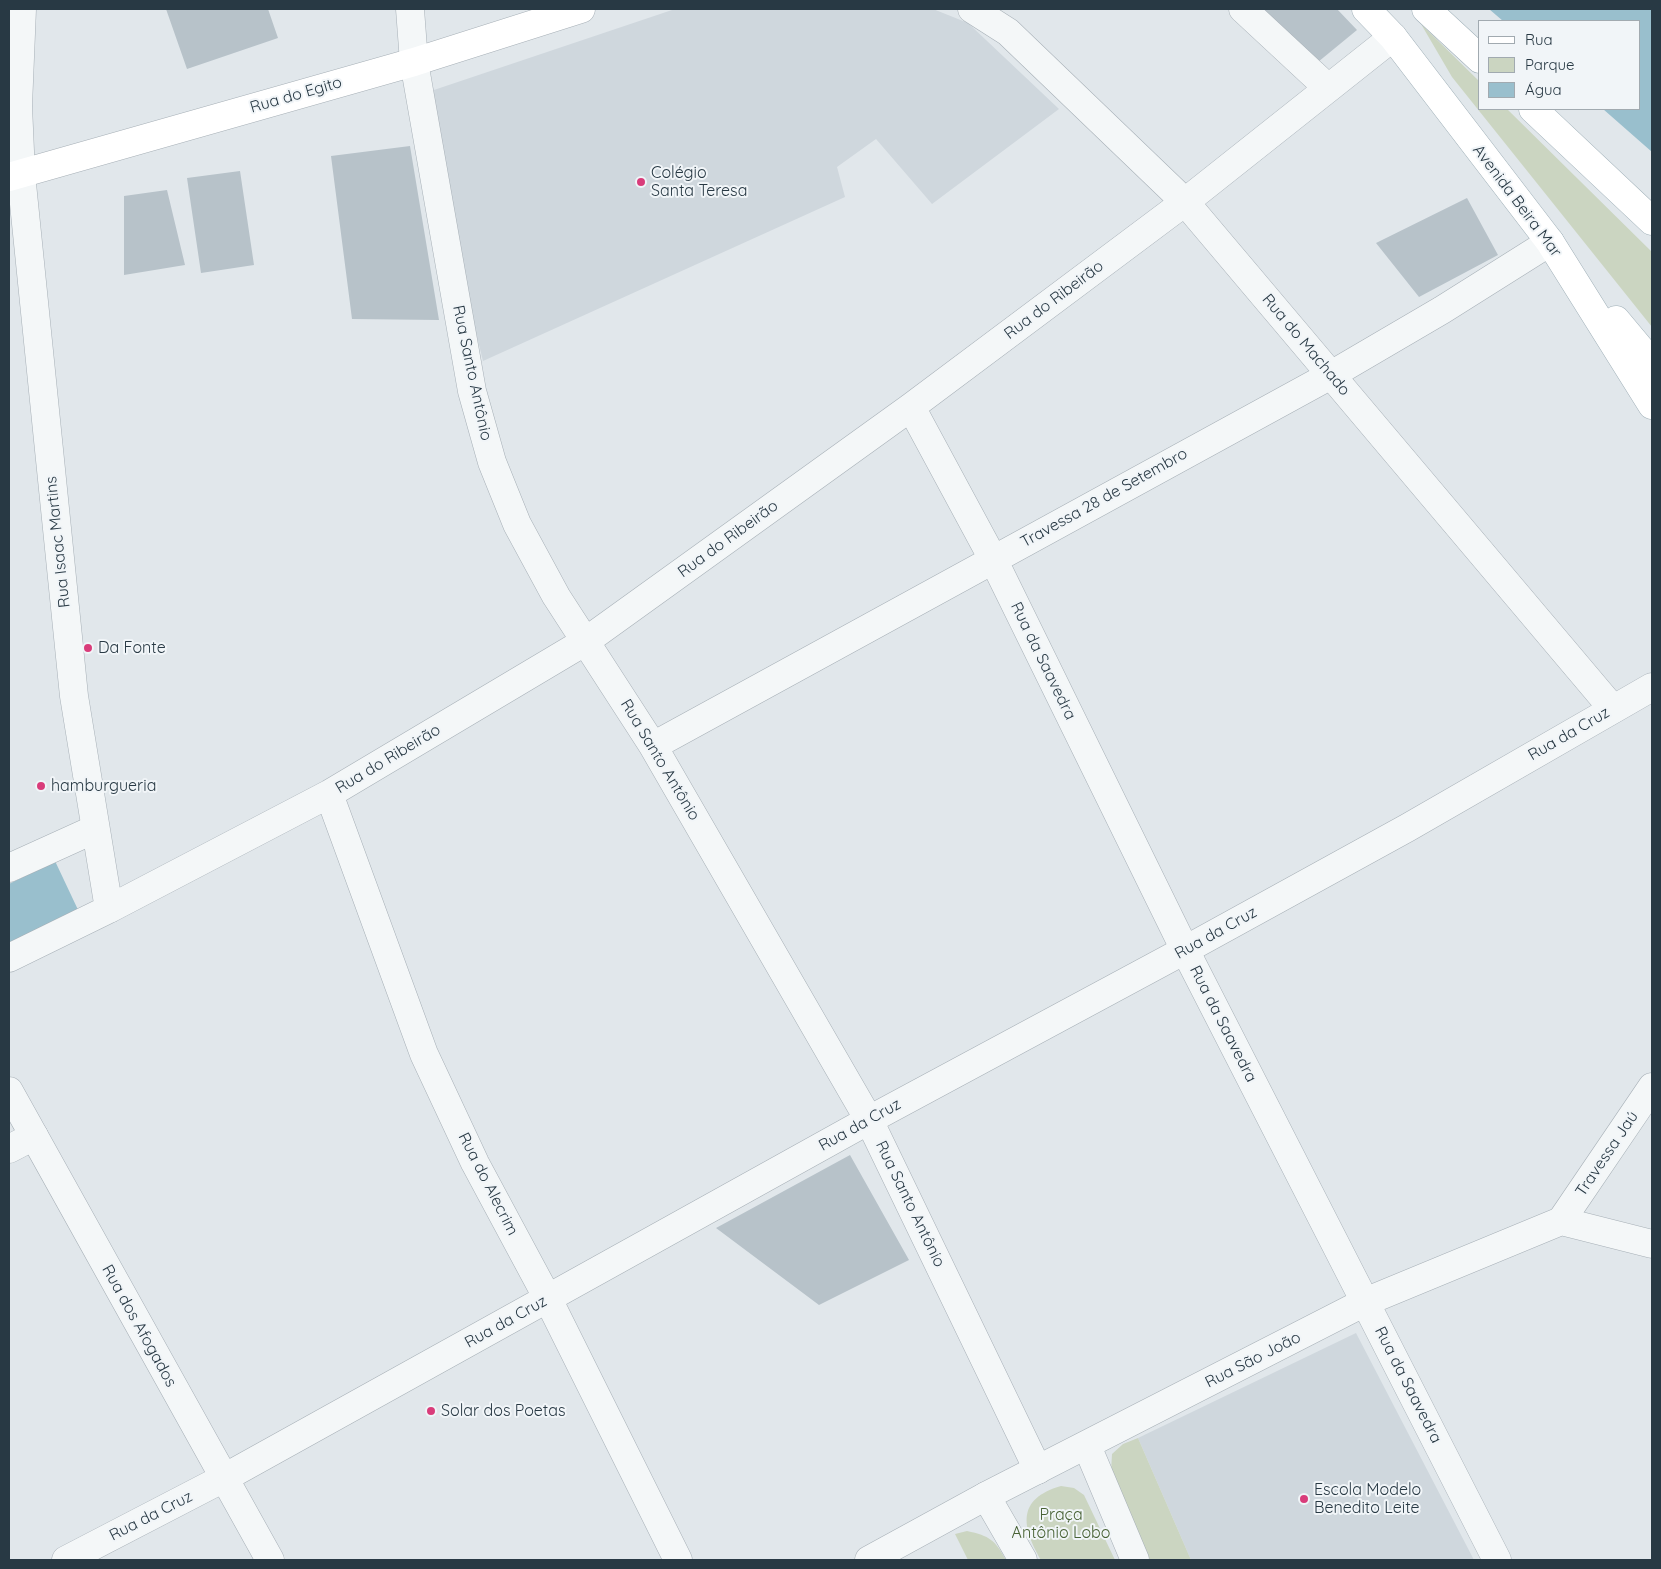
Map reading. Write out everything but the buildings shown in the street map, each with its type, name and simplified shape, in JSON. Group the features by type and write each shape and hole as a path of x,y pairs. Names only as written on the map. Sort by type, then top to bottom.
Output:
{"main road":[{"name":"Rua do Egito","path":"15,175 414,62 581,9"},
{"name":"Avenida Beira Mar","path":"1366,9 1392,37 1550,242 1652,405"},
{"path":"1426,9 1478,57"},
{"path":"1534,110 1652,221"},
{"path":"1550,242 1652,363"}],"street":[{"name":"Rua Isaac Martins","path":"22,9 15,175 74,696 109,909"},
{"name":"Rua Santo Antônio","path":"410,9 414,62 472,391 492,462 517,524 556,596 653,746 869,1120 1038,1470"},
{"name":"Rua do Machado","path":"972,9 1008,32 1185,202 1613,709"},
{"path":"1243,9 1328,88"},
{"name":"Rua do Ribeirão","path":"9,958 109,909 329,794 586,641 911,407 1185,202 1392,37"},
{"name":"Travessa 28 de Setembro","path":"653,746 993,558 1331,375 1442,310 1550,242"},
{"name":"Rua da Saavedra","path":"911,407 993,558 1185,950 1497,1560"},
{"name":"Rua da Cruz","path":"66,1560 224,1478 869,1120 1407,828 1652,687"},
{"name":"Rua do Alecrim","path":"329,794 424,1054 475,1163 548,1299 678,1560"},
{"path":"9,868 95,829"},
{"name":"Travessa Jaú","path":"1562,1221 1652,1087"},
{"name":"Rua dos Afogados","path":"9,1091 270,1560"},
{"path":"9,1149 34,1136"},
{"path":"1562,1221 1652,1244"},
{"name":"Rua São João","path":"869,1560 986,1496 1365,1302 1562,1221"},
{"path":"1086,1446 1135,1560"},
{"path":"986,1496 1023,1560"}],"shaded area":[{"name":"Colégio Santa Teresa","path":"675,9 933,9 968,23 1059,109 932,204 876,139 837,167 845,197 483,361 452,235 425,93"},
{"name":"Escola Modelo Benedito Leite","path":"1356,1333 1474,1560 1191,1560 1138,1438"}],"green space":[{"path":"1421,24 1478,80 1478,110 1452,77"},
{"path":"1478,110 1508,110 1652,252 1652,327"},
{"path":"1138,1438 1191,1560 1150,1560 1111,1472 1112,1454 1123,1444"},
{"name":"Praça Antônio Lobo","path":"1061,1486 1074,1488 1084,1495 1115,1560 1041,1560 1030,1536 1027,1526 1027,1515 1030,1506 1036,1498"},
{"path":"967,1531 987,1537 995,1543 1006,1560 968,1560 955,1534"}],"water":[{"path":"1489,9 1652,9 1652,152 1604,110 1641,110 1641,20 1502,20"},
{"path":"55,861 80,914 9,949 9,884"}],"place":[{"name":"Colégio Santa Teresa","path":"641,182"},
{"name":"Da Fonte","path":"88,648"},
{"name":"hamburgueria","path":"41,786"},
{"name":"Solar dos Poetas","path":"431,1411"},
{"name":"Escola Modelo Benedito Leite","path":"1304,1499"}]}
